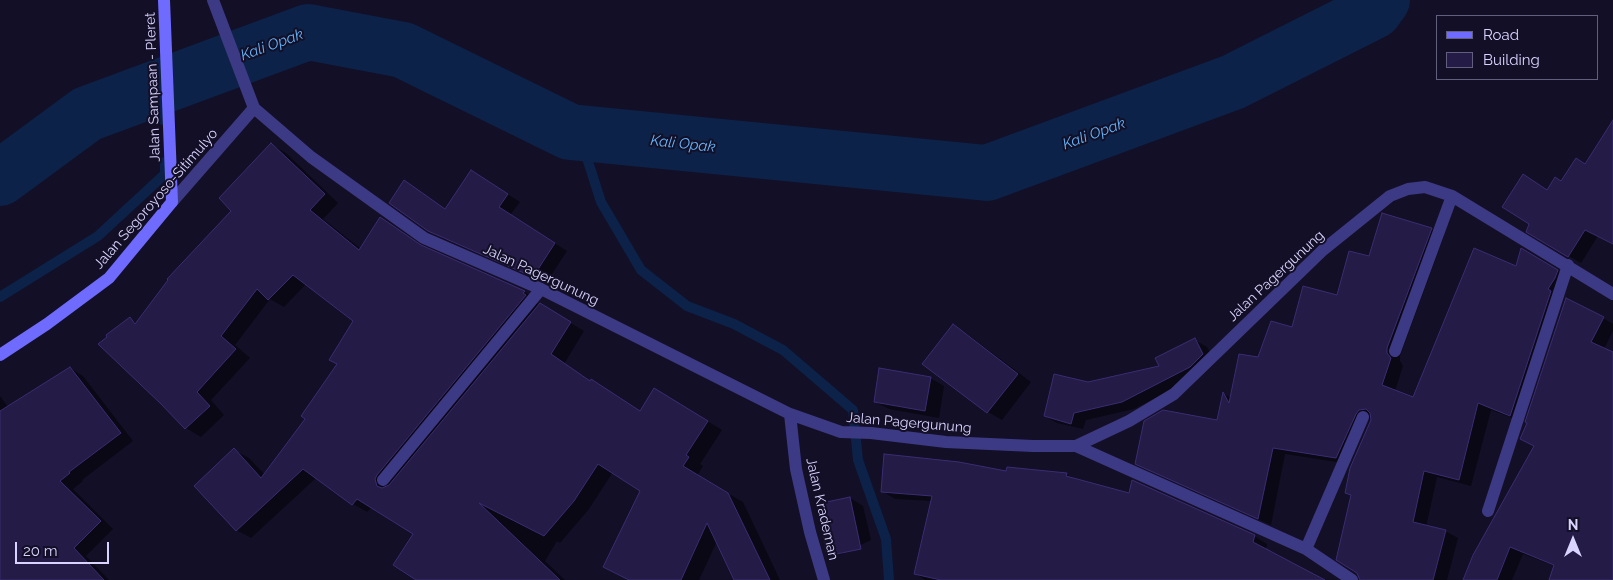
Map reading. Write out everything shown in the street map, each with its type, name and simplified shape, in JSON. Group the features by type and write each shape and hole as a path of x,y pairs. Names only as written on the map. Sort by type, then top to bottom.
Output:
{"main road":[{"name":"Jalan Sampaan - Pleret","path":"164,0 172,202"},
{"name":"Jalan Segoroyoso-Sitimulyo","path":"0,355 47,324 109,278 172,202"}],"street":[{"name":"Jalan Pagergunung","path":"213,0 254,108 311,157 424,238 541,289 790,414 841,432 871,433 946,442 1076,446 1129,421 1174,394 1323,250 1390,196 1408,189 1425,187 1452,196 1613,294"},
{"name":"Jalan Segoroyoso-Sitimulyo","path":"172,202 254,108"},
{"path":"1395,351 1452,196"},
{"path":"1488,511 1568,266"},
{"path":"383,480 541,289"},
{"name":"Jalan Krademan","path":"790,414 796,469 810,532 824,580"},
{"path":"1306,549 1363,417"},
{"path":"1076,446 1306,549 1352,580"}],"building":[{"path":"1613,120 1613,244 1585,230 1568,257 1526,232 1529,224 1502,207 1523,174 1547,190 1555,177 1561,181 1576,158 1585,164"},
{"path":"271,143 325,194 310,210 359,250 380,217 421,245 525,291 523,293 526,295 377,475 375,479 377,486 382,488 389,485 540,303 571,322 551,354 590,381 591,379 640,411 654,388 708,421 686,455 689,457 683,466 728,493 770,580 734,580 707,523 681,580 629,580 603,567 640,491 598,464 574,501 544,536 479,503 560,580 416,580 393,565 413,534 357,499 352,505 303,469 236,531 194,486 234,448 261,478 305,419 301,416 337,364 329,360 353,321 293,275 268,300 257,289 221,336 236,349 197,392 210,406 185,429 98,344 107,337 106,335 130,317 135,324 167,279 231,211 219,198"},
{"path":"471,170 508,194 499,207 555,243 533,277 428,231 389,203 404,180 445,209"},
{"path":"1382,213 1432,228 1387,348 1387,353 1391,358 1382,385 1413,397 1474,248 1516,266 1521,248 1558,270 1548,289 1551,291 1510,416 1478,403 1459,480 1424,471 1413,522 1446,530 1433,580 1360,580 1357,573 1336,560 1351,495 1345,493 1350,468 1371,420 1370,413 1366,409 1359,410 1356,414 1336,458 1273,448 1258,519 1135,464 1144,421 1163,410 1217,420 1223,392 1229,403 1239,354 1258,357 1271,321 1292,327 1303,286 1337,295 1349,251 1369,256"},
{"path":"1566,298 1604,317 1591,342 1613,352 1613,580 1549,580 1554,565 1510,547 1497,580 1463,580 1473,555 1534,446 1520,439 1527,423 1525,422"},
{"path":"953,324 1018,374 987,413 922,364"},
{"path":"1195,338 1203,354 1190,367 1122,402 1074,413 1071,424 1044,416 1054,374 1088,382 1159,366 1155,358"},
{"path":"70,367 121,433 69,472 60,481 101,521 74,548 104,580 0,580 0,411"},
{"path":"879,368 931,377 925,411 874,402"},
{"path":"884,454 959,462 1006,471 1007,467 1067,473 1066,476 1129,493 1132,480 1255,535 1253,542 1325,580 941,580 914,574 932,496 881,492"},
{"path":"850,497 861,549 827,556 817,504"}],"waterway":[{"name":"Kali Opak","path":"0,178 87,114 308,32 403,50 570,132 987,173 1233,82 1374,11 1382,0"},
{"path":"161,86 163,120"},
{"path":"579,133 601,202 641,270 687,306 734,324 783,350 853,410 858,460 886,539 889,580"},
{"path":"0,297 98,236 165,174 165,162"}]}
